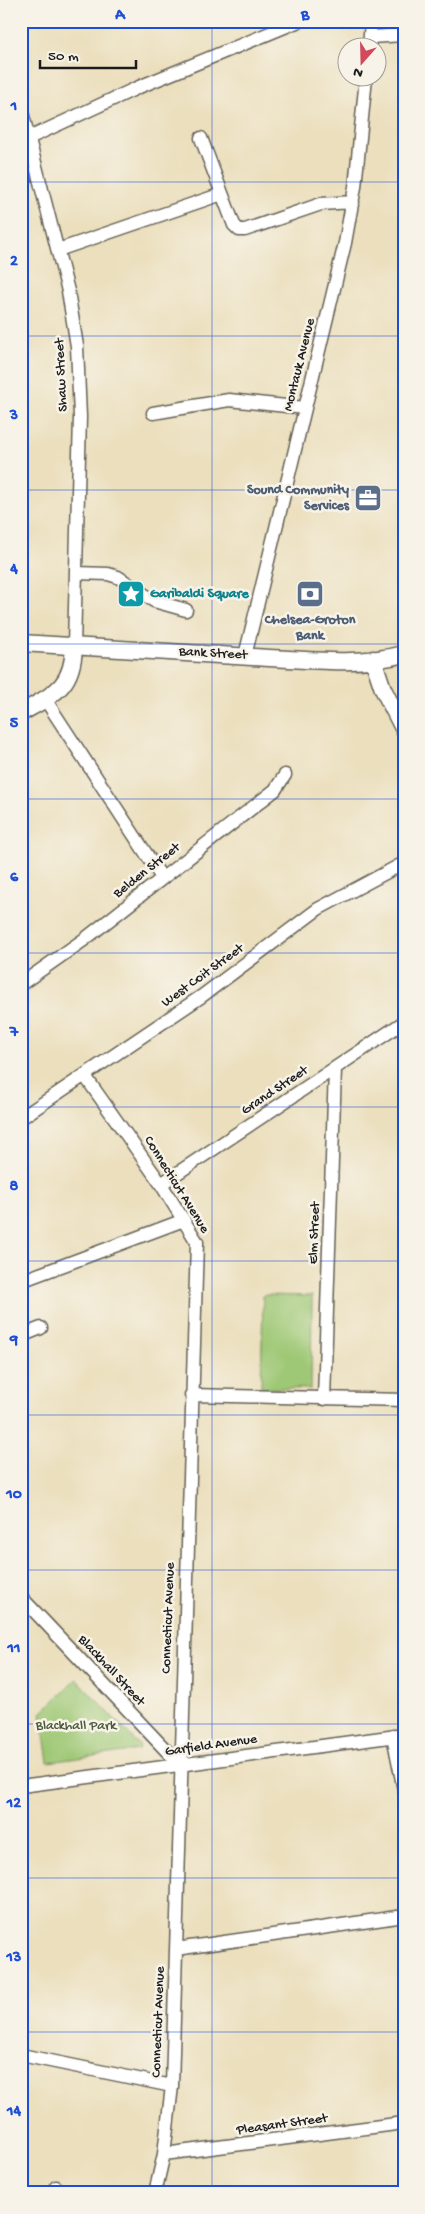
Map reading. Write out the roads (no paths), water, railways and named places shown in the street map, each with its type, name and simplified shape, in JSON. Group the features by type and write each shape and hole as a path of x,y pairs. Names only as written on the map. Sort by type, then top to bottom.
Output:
{"main road":[{"name":"Bank Street","path":"21,642 245,656 373,660 404,654"},
{"path":"21,713 62,688 68,680 74,662 74,646"},
{"path":"373,660 382,689 404,730"}],"street":[{"path":"29,138 155,80 299,21"},
{"path":"369,38 371,21"},
{"path":"388,38 404,35"},
{"name":"Montauk Avenue","path":"245,656 345,243 353,202 365,88"},
{"name":"Shaw Street","path":"21,108 58,250 73,318 79,374 74,646"},
{"path":"200,138 234,225 241,230 321,204 353,202"},
{"path":"58,250 222,194"},
{"path":"153,413 229,400 305,408"},
{"path":"76,573 108,574 118,577 154,600 186,610"},
{"path":"45,699 162,878"},
{"name":"Belden Street","path":"21,984 84,939 275,790 284,775"},
{"name":"West Coit Street","path":"21,1118 86,1076 202,996 318,909 404,863"},
{"name":"Grand Street","path":"162,1184 404,1022"},
{"name":"Elm Street","path":"324,1399 335,1069"},
{"name":"Connecticut Avenue","path":"86,1076 162,1184 197,1242 180,1765 172,2086 164,2154 155,2193"},
{"path":"21,1281 184,1220"},
{"path":"21,1336 40,1328"},
{"path":"191,1395 404,1400"},
{"name":"Blackhall Street","path":"21,1597 180,1765"},
{"path":"398,1736 404,1790"},
{"name":"Garfield Avenue","path":"21,1786 398,1736"},
{"path":"176,1949 404,1916"},
{"path":"21,2055 172,2086"},
{"name":"Pleasant Street","path":"164,2154 404,2123"}],"place":[{"name":"Sound Community Services","path":"368,498"},
{"name":"Garibaldi Square","path":"131,594"},
{"name":"Chelsea-Groton Bank","path":"310,594"}],"park label":[{"name":"Blackhall Park","path":"76,1726"}]}
